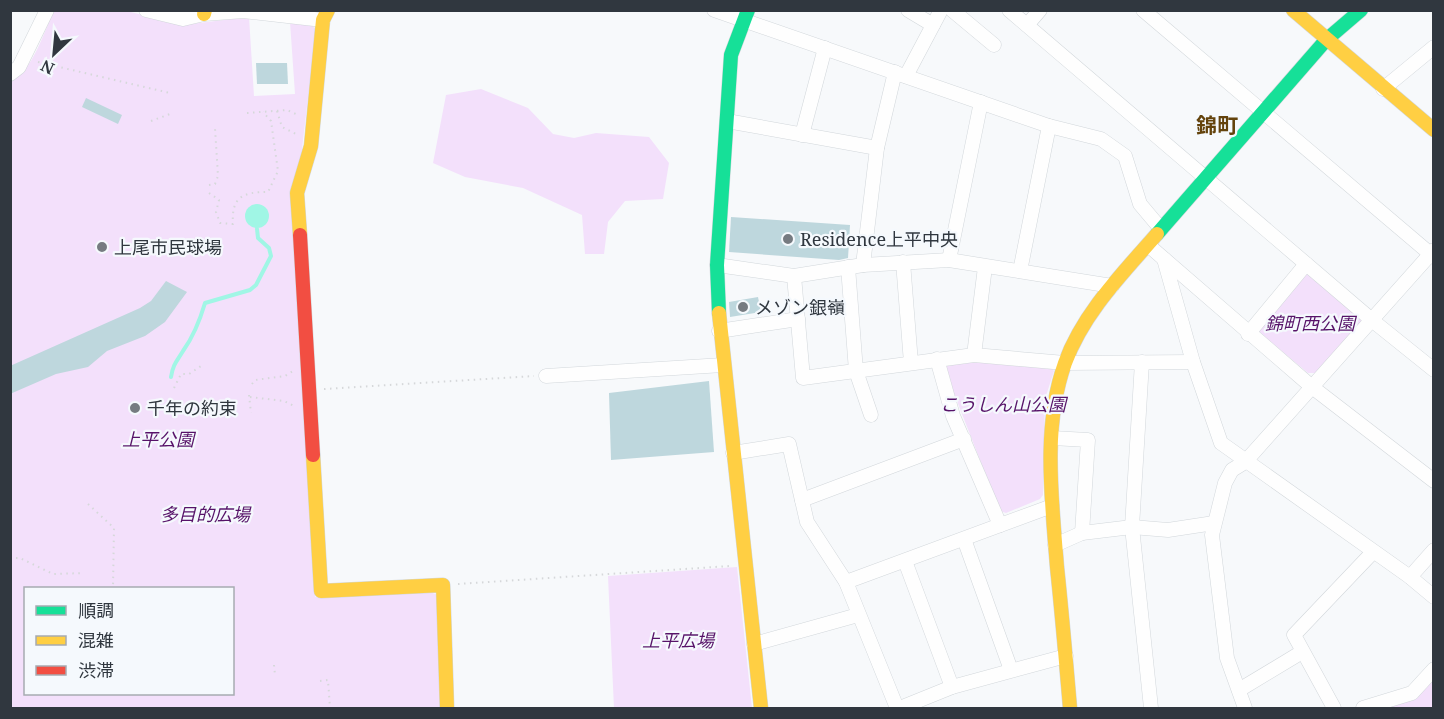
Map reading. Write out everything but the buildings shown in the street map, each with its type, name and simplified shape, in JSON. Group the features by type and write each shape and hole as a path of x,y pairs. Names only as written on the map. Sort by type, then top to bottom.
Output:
{"street":[{"path":"10,74 19,67 47,10"},
{"path":"146,10 183,19 204,12 243,11 325,15 311,146 297,193 321,591 443,585 447,708"},
{"path":"714,10 745,15 825,48 1049,126 1101,138 1125,156 1140,204 1161,229"},
{"path":"908,10 933,25"},
{"path":"863,265 877,148 901,74 941,10"},
{"path":"952,10 994,45"},
{"path":"1009,10 1373,321 1434,370"},
{"path":"1027,26 1040,10"},
{"path":"1143,10 1432,254 1245,462 1232,470 1225,483 1212,535 1227,658 1245,708"},
{"path":"1293,10 1383,89 1434,130"},
{"path":"1070,708 1052,506 1052,415 1065,363 1084,324 1112,286 1262,111 1326,40 1360,10"},
{"path":"745,15 731,55 717,265 719,331 761,708"},
{"path":"1383,89 1434,47"},
{"path":"802,135 825,48"},
{"path":"949,261 981,102"},
{"path":"727,121 877,148"},
{"path":"1020,271 1049,126"},
{"path":"1148,244 1248,334 1312,387 1434,481"},
{"path":"1164,259 1193,362 1221,443 1410,577 1434,597"},
{"path":"717,265 794,276 863,265 949,261 1112,286"},
{"path":"903,262 911,363"},
{"path":"1248,334 1306,264"},
{"path":"848,267 856,371 872,415"},
{"path":"974,355 985,267"},
{"path":"794,276 803,378 937,358 974,355 1065,363 1193,362"},
{"path":"719,331 798,319"},
{"path":"937,358 953,416 1000,525"},
{"path":"1142,362 1132,527 1151,708"},
{"path":"546,376 723,365"},
{"path":"1052,438 1088,440 1082,532"},
{"path":"802,500 964,439"},
{"path":"733,453 789,444 807,522 846,582 899,708 952,687 1066,656"},
{"path":"846,582 1052,506"},
{"path":"1055,545 1082,532 1132,527 1167,530 1214,523"},
{"path":"964,539 1011,670"},
{"path":"1410,577 1434,550"},
{"path":"1334,708 1294,635 1373,552"},
{"path":"905,561 952,687"},
{"path":"754,644 858,615"},
{"path":"1239,690 1302,652"},
{"path":"1363,708 1412,693 1434,669"}],"path":[{"path":"38,62 170,93"},
{"path":"277,111 282,127 290,134 299,135"},
{"path":"209,193 219,200 216,215 220,223 226,226 233,224 233,210 240,197 247,193 268,192 278,171 271,121 262,112"},
{"path":"151,121 170,114"},
{"path":"208,185 214,184 218,176 215,128"},
{"path":"174,388 181,374 189,374 201,366"},
{"path":"309,390 546,376"},
{"path":"251,413 249,396 284,401 299,411"},
{"path":"88,504 114,528 113,587"},
{"path":"10,558 20,558 53,574 84,573"},
{"path":"443,585 745,565"},
{"path":"274,665 275,675"},
{"path":"320,681 328,680 330,708"}],"green space":[{"name":"上平公園","path":"123,10 182,25 249,17 254,96 295,94 290,22 311,24 316,30 300,166 315,597 429,591 437,595 442,708 11,708 11,81 26,69 54,11"},
{"path":"481,89 528,108 553,134 574,138 596,133 649,137 669,163 663,199 625,201 608,222 604,254 585,254 582,215 523,188 465,177 433,163 446,95"},
{"name":"錦町西公園","path":"1308,273 1362,316 1362,322 1316,373 1308,373 1259,332 1258,326 1302,274"},
{"name":"こうしん山公園","path":"975,359 1050,366 1054,371 1045,399 1043,495 1040,499 1006,513 1000,511 944,368 947,361"},
{"name":"上平広場","path":"737,567 752,708 614,708 608,576"},
{"path":"1433,676 1433,708 1372,708"}],"shaded area":[{"path":"257,204 266,207 269,216 266,225 257,228 248,225 245,216 248,207"}],"waterway":[{"path":"171,377 176,363 196,328 205,303 250,290 256,285 271,256 269,248 258,238 257,229"}],"traffic: fast":[{"path":"719,313 717,265 731,55 748,10"},
{"path":"1157,234 1326,40 1361,10"}],"traffic: slow":[{"path":"204,14 205,10"},
{"path":"300,235 297,193 311,146 323,20 328,10"},
{"path":"1293,10 1434,130"},
{"path":"1070,708 1051,490 1053,413 1065,363 1082,327 1105,294 1157,234"},
{"path":"719,313 761,708"},
{"path":"313,455 321,591 443,585 447,708"}],"traffic: jam":[{"path":"300,235 313,455"}],"place":[{"name":"Residence上平中央","path":"788,239"},
{"name":"上尾市民球場","path":"102,247"},
{"name":"メゾン銀嶺","path":"743,307"},
{"name":"千年の約束","path":"135,408"}],"district":[{"name":"錦町","path":"1217,125"}],"park label":[{"name":"多目的広場","path":"205,514"}]}
